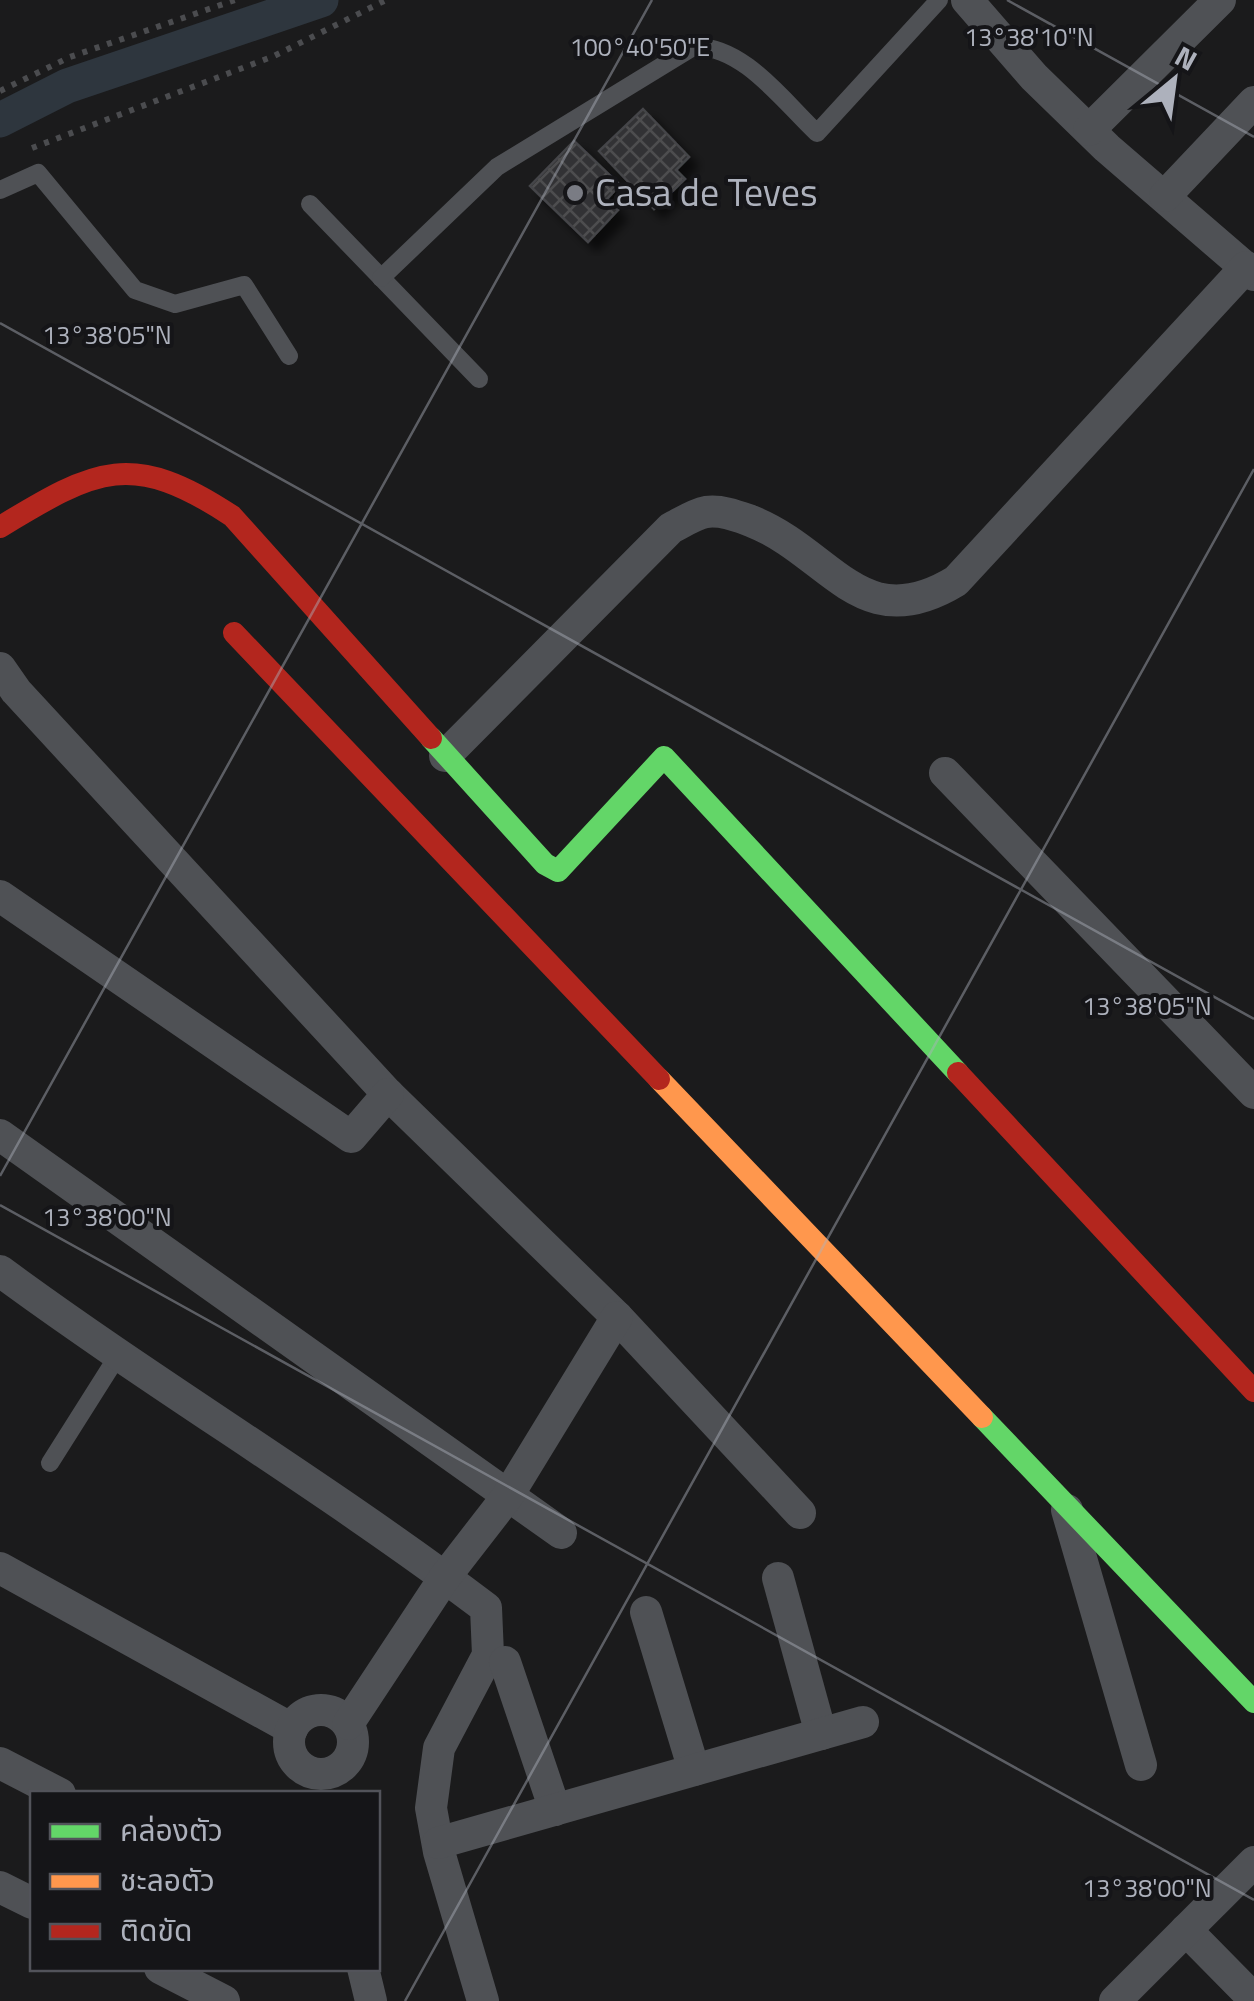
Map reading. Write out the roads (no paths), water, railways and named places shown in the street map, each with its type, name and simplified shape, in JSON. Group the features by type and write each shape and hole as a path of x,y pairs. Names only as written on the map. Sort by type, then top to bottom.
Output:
{"street":[{"path":"446,756 670,528 705,512 731,514 766,527 871,598 901,604 928,598 956,581 1250,271 1089,130 966,0"},
{"path":"1089,130 1220,0"},
{"path":"1165,196 1254,102"},
{"path":"0,527 62,490 103,472 142,473 190,486 232,516 545,864 558,871 664,757 1254,1391"},
{"path":"234,632 805,1229 1066,1510 1247,1681"},
{"path":"0,668 16,691 388,1094 617,1317 800,1513"},
{"path":"944,773 1254,1092"},
{"path":"0,896 351,1137 388,1094"},
{"path":"0,1134 561,1534"},
{"path":"0,1271 117,1357 486,1608 488,1655 439,1748 432,1808 438,1843 483,2001"},
{"path":"348,1724 445,1577 507,1496 617,1317"},
{"path":"1066,1510 1141,1765"},
{"path":"0,1568 292,1729"},
{"path":"778,1578 821,1734"},
{"path":"646,1612 694,1770"},
{"path":"505,1662 555,1810"},
{"path":"323,1710 348,1724 353,1734 351,1756 316,1783 290,1751 292,1729 304,1715 323,1710"},
{"path":"438,1843 863,1722"},
{"path":"0,1763 54,1791"},
{"path":"1115,2001 1254,1862"},
{"path":"0,1886 30,1902"},
{"path":"1186,1930 1254,1999"},
{"path":"166,1971 224,2001"},
{"path":"364,1971 371,2001"}],"lane":[{"path":"381,278 497,168 693,47 711,46 732,55 817,133 939,0"},
{"path":"0,190 38,173 102,256 136,290 174,304 244,285 289,356"},
{"path":"310,204 479,379"},
{"path":"50,1463 117,1357"}],"waterway":[{"path":"0,120 67,86 321,0"}],"place":[{"name":"Casa de Teves","path":"575,193"}]}
